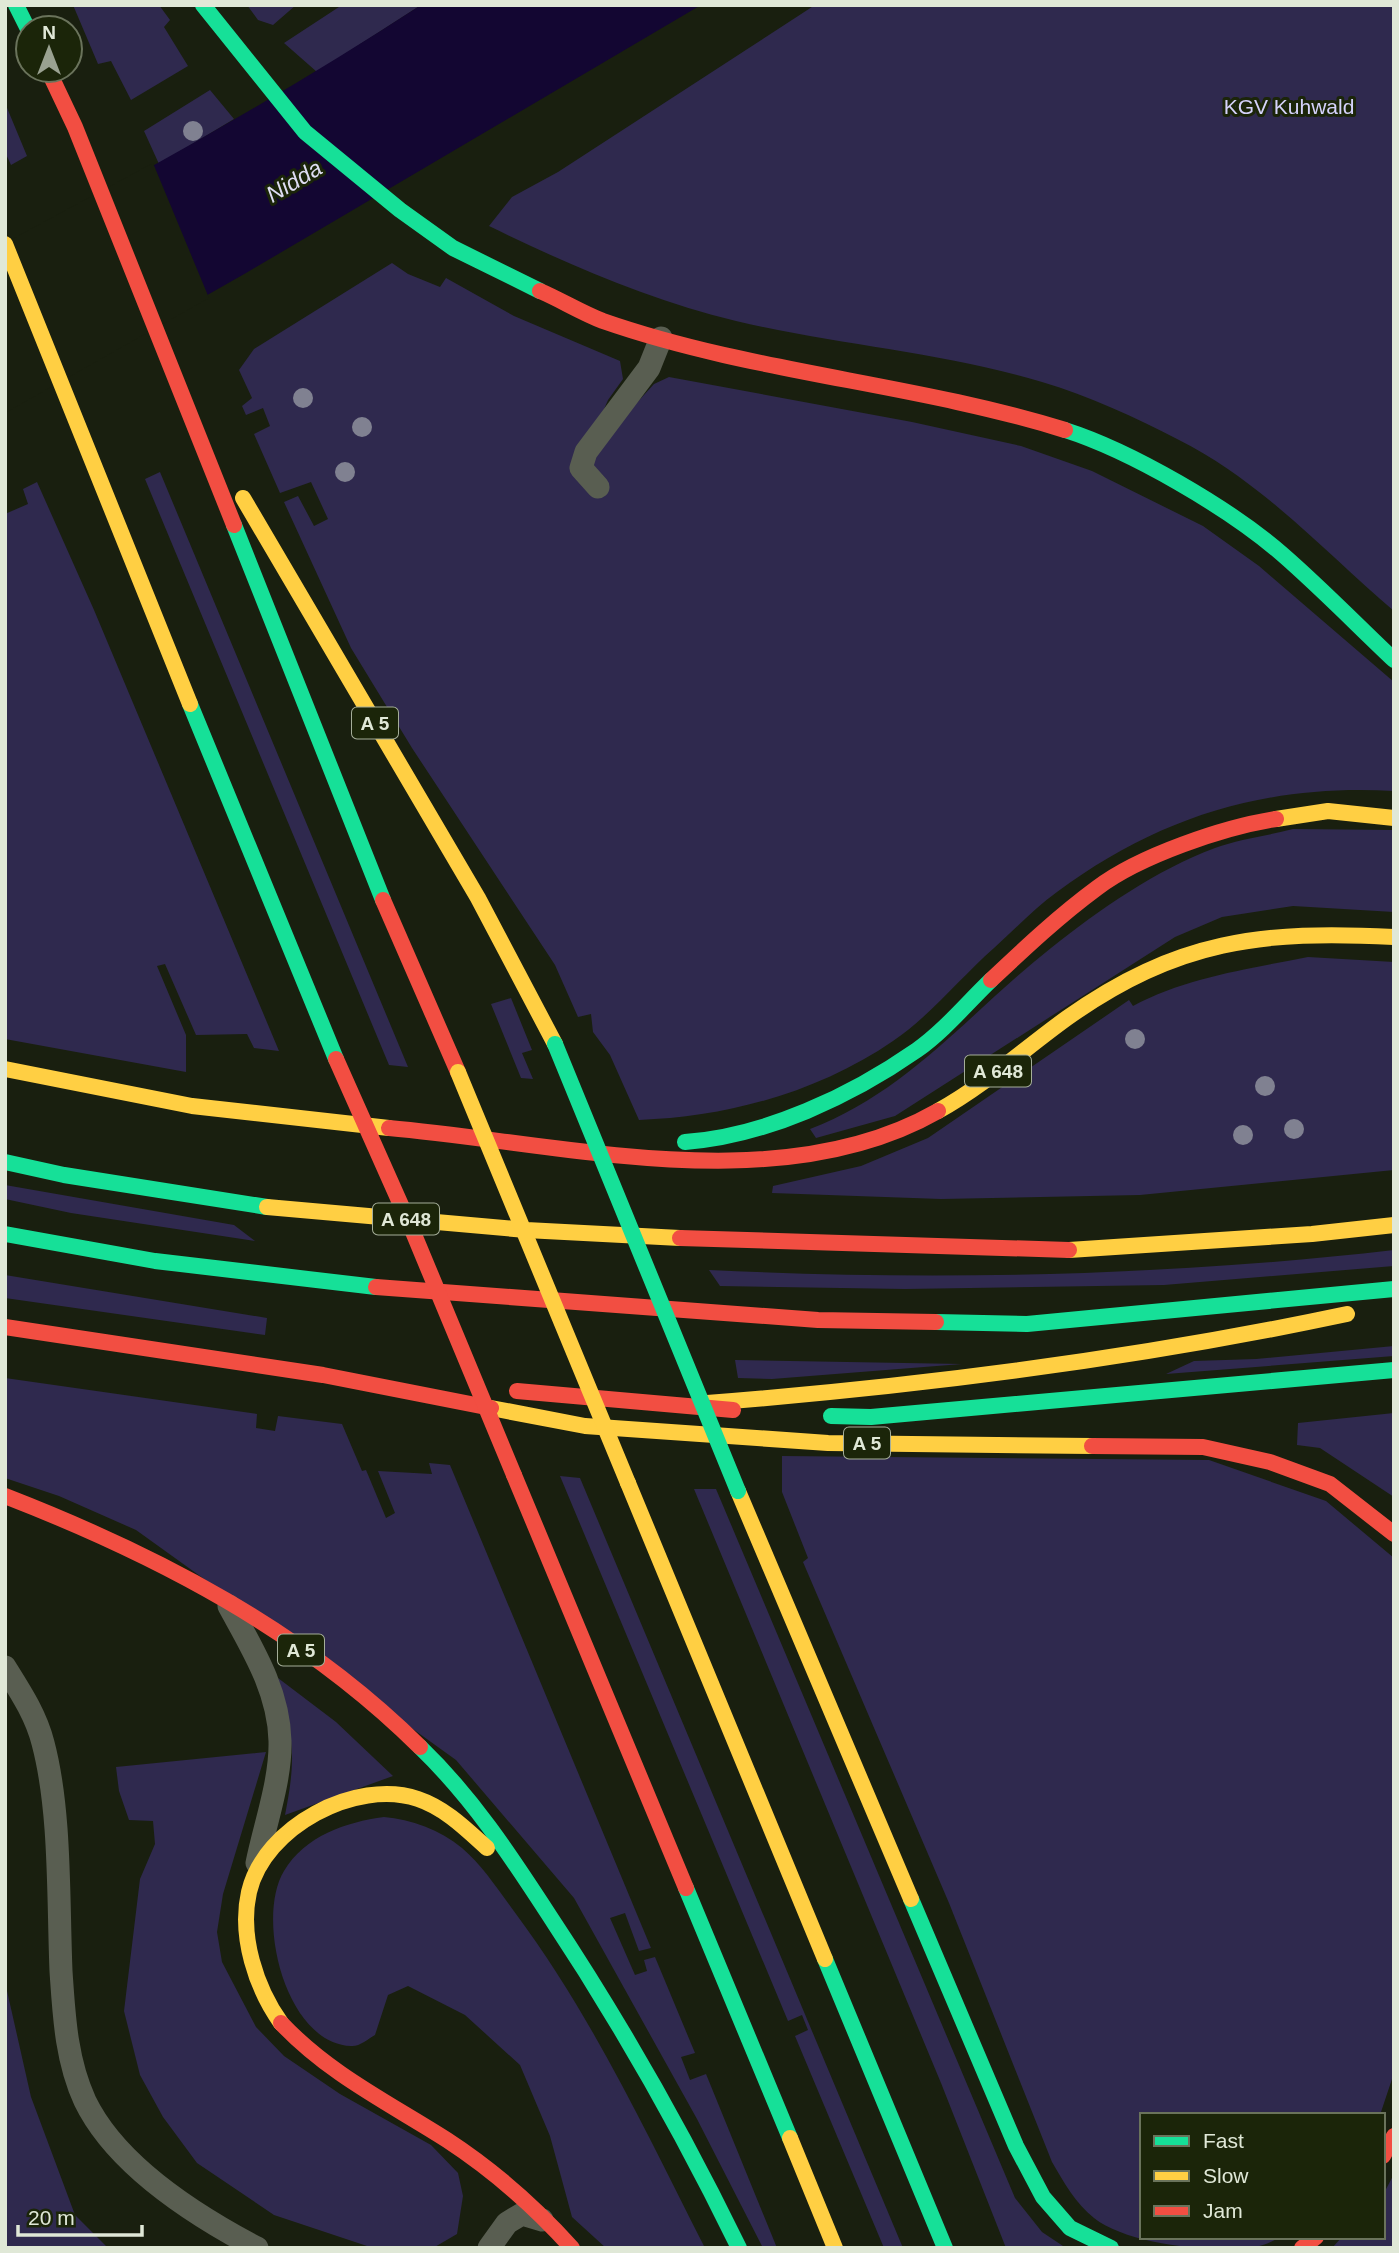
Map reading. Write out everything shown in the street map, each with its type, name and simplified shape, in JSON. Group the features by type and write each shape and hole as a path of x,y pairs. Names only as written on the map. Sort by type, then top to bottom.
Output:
{"highway":[{"path":"203,5 305,132 400,211 453,248 601,320 661,338 1004,411 1103,442 1202,498 1280,552 1394,660"},
{"name":"A 5","path":"55,84 75,127 188,406 359,846 458,1072 945,2248"},
{"path":"5,244 87,454 336,1059 413,1232 835,2248"},
{"name":"A 5","path":"188,406 393,756 457,858 527,982 555,1044 738,1491 1016,2147 1043,2197 1070,2228 1111,2248"},
{"path":"585,1149 715,1140 789,1118 858,1085 918,1049 1039,935 1099,886 1172,849 1244,824 1328,811 1394,818"},
{"name":"A 648","path":"5,1069 193,1106 585,1149 724,1162 812,1156 878,1138 938,1111 1006,1065 1069,1016 1147,969 1188,950 1253,936 1329,932 1394,937"},
{"name":"A 648","path":"5,1162 64,1175 257,1206 526,1230 809,1244 1062,1250 1312,1234 1394,1225"},
{"path":"5,1234 155,1261 412,1292 818,1320 1027,1324 1394,1289"},
{"path":"684,1405 867,1391 1044,1367 1238,1339 1394,1303"},
{"path":"5,1326 323,1375 776,1414"},
{"path":"816,1416 871,1417 1394,1370"},
{"name":"A 5","path":"323,1375 585,1426 828,1443 1203,1447 1270,1462 1330,1484 1394,1534"},
{"name":"A 5","path":"5,1496 70,1520 145,1553 226,1600 344,1681 444,1770 485,1818 594,1982 627,2038 739,2248"},
{"path":"531,1888 468,1830 433,1804 407,1795 366,1793 335,1803 306,1818 284,1838 254,1877 248,1900 247,1931 253,1963 268,2001 299,2043 325,2067 449,2141 522,2197 572,2248"},
{"path":"1385,2152 1394,2136"}],"lane":[{"path":"598,487 581,468 586,452 649,368 661,338"},
{"path":"226,1600 261,1666 271,1692 280,1742 254,1877"},
{"path":"5,1667 27,1703 43,1741 52,1787 63,2007 70,2059 86,2102 113,2142 152,2180 219,2228 257,2248"},
{"path":"489,2248 507,2223 522,2214 534,2216 554,2228"}],"green space":[{"path":"73,5 159,5 170,20 164,27 188,66 131,100 111,61 98,64 84,31 84,14 77,14"},
{"path":"247,5 296,5 273,25 258,20"},
{"path":"342,5 421,5 317,72 284,43"},
{"name":"KGV Kuhwald","path":"815,5 1394,5 1394,611 1291,519 1237,476 1179,440 1112,408 1060,388 1004,372 774,329 672,303 610,280 489,226 512,197 558,172"},
{"path":"210,90 234,119 159,164 144,131"},
{"path":"5,103 27,156 11,165 5,152"},
{"path":"392,263 408,274 440,287 446,278 514,316 620,361 623,379 608,400 595,430 621,420 654,384 669,377 912,422 1021,446 1092,471 1203,526 1259,566 1394,682 1394,791 1302,793 1216,810 1175,825 1135,843 1057,892 981,960 920,1020 864,1059 803,1088 739,1107 705,1114 639,1120 610,1055 593,1032 591,1014 578,1017 555,965 412,748 351,648 284,502 298,496 314,526 328,519 311,482 280,493 254,434 270,426 263,408 246,415 242,406 252,398 239,370 254,349"},
{"path":"160,472 408,1067 389,1065 145,479"},
{"path":"37,482 94,610 279,1051 254,1048 247,1034 196,1035 165,964 157,966 186,1035 186,1072 5,1039 5,514 28,504 23,489"},
{"path":"1293,829 1394,830 1394,912 1293,906 1222,917 1175,937 895,1116 816,1138 810,1129 878,1094 908,1072 1051,948 1129,892 1171,867 1215,848"},
{"path":"1308,957 1394,962 1394,1170 1140,1195 941,1199 772,1193 773,1186 861,1166 928,1138 1129,1000 1133,1006 1197,981"},
{"path":"511,998 532,1050 522,1053 533,1079 521,1078 491,1004"},
{"path":"5,1185 234,1225 255,1241 71,1213 5,1199"},
{"path":"1394,1250 1394,1266 1164,1285 905,1289 720,1286 709,1270 879,1275 1052,1274 1224,1266"},
{"path":"5,1275 267,1318 265,1335 5,1298"},
{"path":"1394,1346 1394,1356 1166,1374 1194,1361 1256,1359"},
{"path":"735,1360 962,1364 772,1379 738,1378"},
{"path":"5,1378 257,1414 256,1428 275,1431 278,1416 342,1424 362,1471 366,1470 386,1518 395,1513 378,1471 432,1474 429,1463 450,1465 651,1948 639,1951 625,1913 610,1918 635,1975 647,1971 644,1960 655,1957 695,2053 681,2057 690,2080 706,2074 777,2248 763,2248 697,2119 574,1898 456,1760 136,1530 59,1496 5,1478"},
{"path":"1394,1413 1394,1497 1320,1448 1297,1445 1298,1423"},
{"path":"782,1456 1209,1460 1326,1501 1394,1558 1394,2073 1381,2113 1140,2113 1140,2238 1109,2227 1081,2206 1052,2162 949,1903 803,1562 808,1558 782,1492"},
{"path":"560,1476 580,1478 903,2248 884,2248 795,2036 808,2030 802,2015 788,2021"},
{"path":"694,1489 716,1489 1015,2198 1042,2232 1066,2248 1006,2248 941,2083"},
{"path":"278,1678 336,1722 393,1776 285,1815 291,1777 292,1746"},
{"path":"266,1752 223,1894 217,1932 222,1962 256,2027 284,2056 340,2094 431,2145 458,2173 463,2196 457,2234 433,2248 373,2248 274,2215 197,2163 163,2117 140,2075 124,2011 140,1879 155,1844 153,1821 129,1820 119,1791 116,1767"},
{"path":"384,1817 415,1823 444,1836 470,1855 497,1888 544,1953 594,2034 705,2248 606,2248 572,2217 550,2136 520,2065 465,2015 408,1986 388,1995 375,2035 357,2045 328,2040 309,2025 282,1976 275,1947 273,1918 276,1892 284,1871 303,1848 341,1827"},
{"path":"5,1982 31,2097 75,2215 108,2248 5,2248"},
{"path":"1394,2174 1394,2248 1332,2248 1340,2239 1385,2239 1385,2191"},
{"path":"1142,2239 1276,2239 1262,2246 1237,2249 1195,2248"}],"water":[{"name":"Nidda","path":"421,5 701,5 246,273 5,410 5,247 215,130"}],"pier":[{"path":"153,163 209,298 5,413 5,243"}],"traffic: fast":[{"path":"16,5 20,14"},
{"path":"203,5 305,132 400,210 453,248 540,291"},
{"path":"1065,430 1149,466 1235,518 1296,567 1394,660"},
{"path":"234,525 383,900"},
{"path":"190,704 336,1059"},
{"path":"685,1142 746,1132 836,1098 917,1050 946,1026 991,980"},
{"path":"555,1044 738,1491"},
{"path":"5,1162 64,1175 267,1207"},
{"path":"5,1234 155,1261 376,1287"},
{"path":"936,1322 1027,1324 1394,1289"},
{"path":"831,1416 871,1417 1394,1370"},
{"path":"420,1747 457,1786 489,1827 575,1955 650,2078 739,2248"},
{"path":"686,1888 790,2138"},
{"path":"911,1899 1016,2146 1043,2197 1070,2228 1111,2248"},
{"path":"825,1959 945,2248"}],"traffic: slow":[{"path":"5,244 190,704"},
{"path":"243,498 478,898 555,1044"},
{"path":"1276,819 1328,811 1394,818"},
{"path":"938,1111 972,1090 1067,1018 1107,992 1146,971 1184,956 1262,939 1347,935 1394,937"},
{"path":"5,1069 192,1106 389,1128"},
{"path":"458,1072 628,1483"},
{"path":"267,1207 526,1230 680,1238"},
{"path":"1069,1250 1312,1234 1394,1225"},
{"path":"707,1403 1028,1369 1188,1344 1347,1314"},
{"path":"491,1408 585,1426 828,1443 1092,1446"},
{"path":"628,1483 825,1959"},
{"path":"738,1491 911,1899"},
{"path":"281,2023 257,1978 248,1944 246,1909 258,1868 273,1847 293,1828 316,1813 341,1802 394,1794 418,1799 437,1808 487,1848"},
{"path":"790,2138 835,2248"}],"traffic: jam":[{"path":"55,84 75,127 234,525"},
{"path":"540,291 603,321 659,339 775,366 950,400 1065,430"},
{"path":"991,980 1056,921 1115,876 1158,854 1208,836 1276,819"},
{"path":"383,900 458,1072"},
{"path":"336,1059 413,1232 514,1475"},
{"path":"389,1128 597,1153 669,1159 740,1160 809,1154 876,1138 938,1111"},
{"path":"680,1238 1069,1250"},
{"path":"376,1287 818,1320 936,1322"},
{"path":"5,1327 323,1375 491,1408"},
{"path":"517,1391 733,1410"},
{"path":"1092,1446 1203,1447 1270,1462 1330,1484 1394,1534"},
{"path":"514,1475 686,1888"},
{"path":"5,1496 118,1544 226,1600 327,1667 375,1705 420,1747"},
{"path":"281,2023 339,2073 481,2164 528,2204 572,2248"},
{"path":"1385,2152 1394,2136"},
{"path":"1302,2248 1313,2239"}]}
